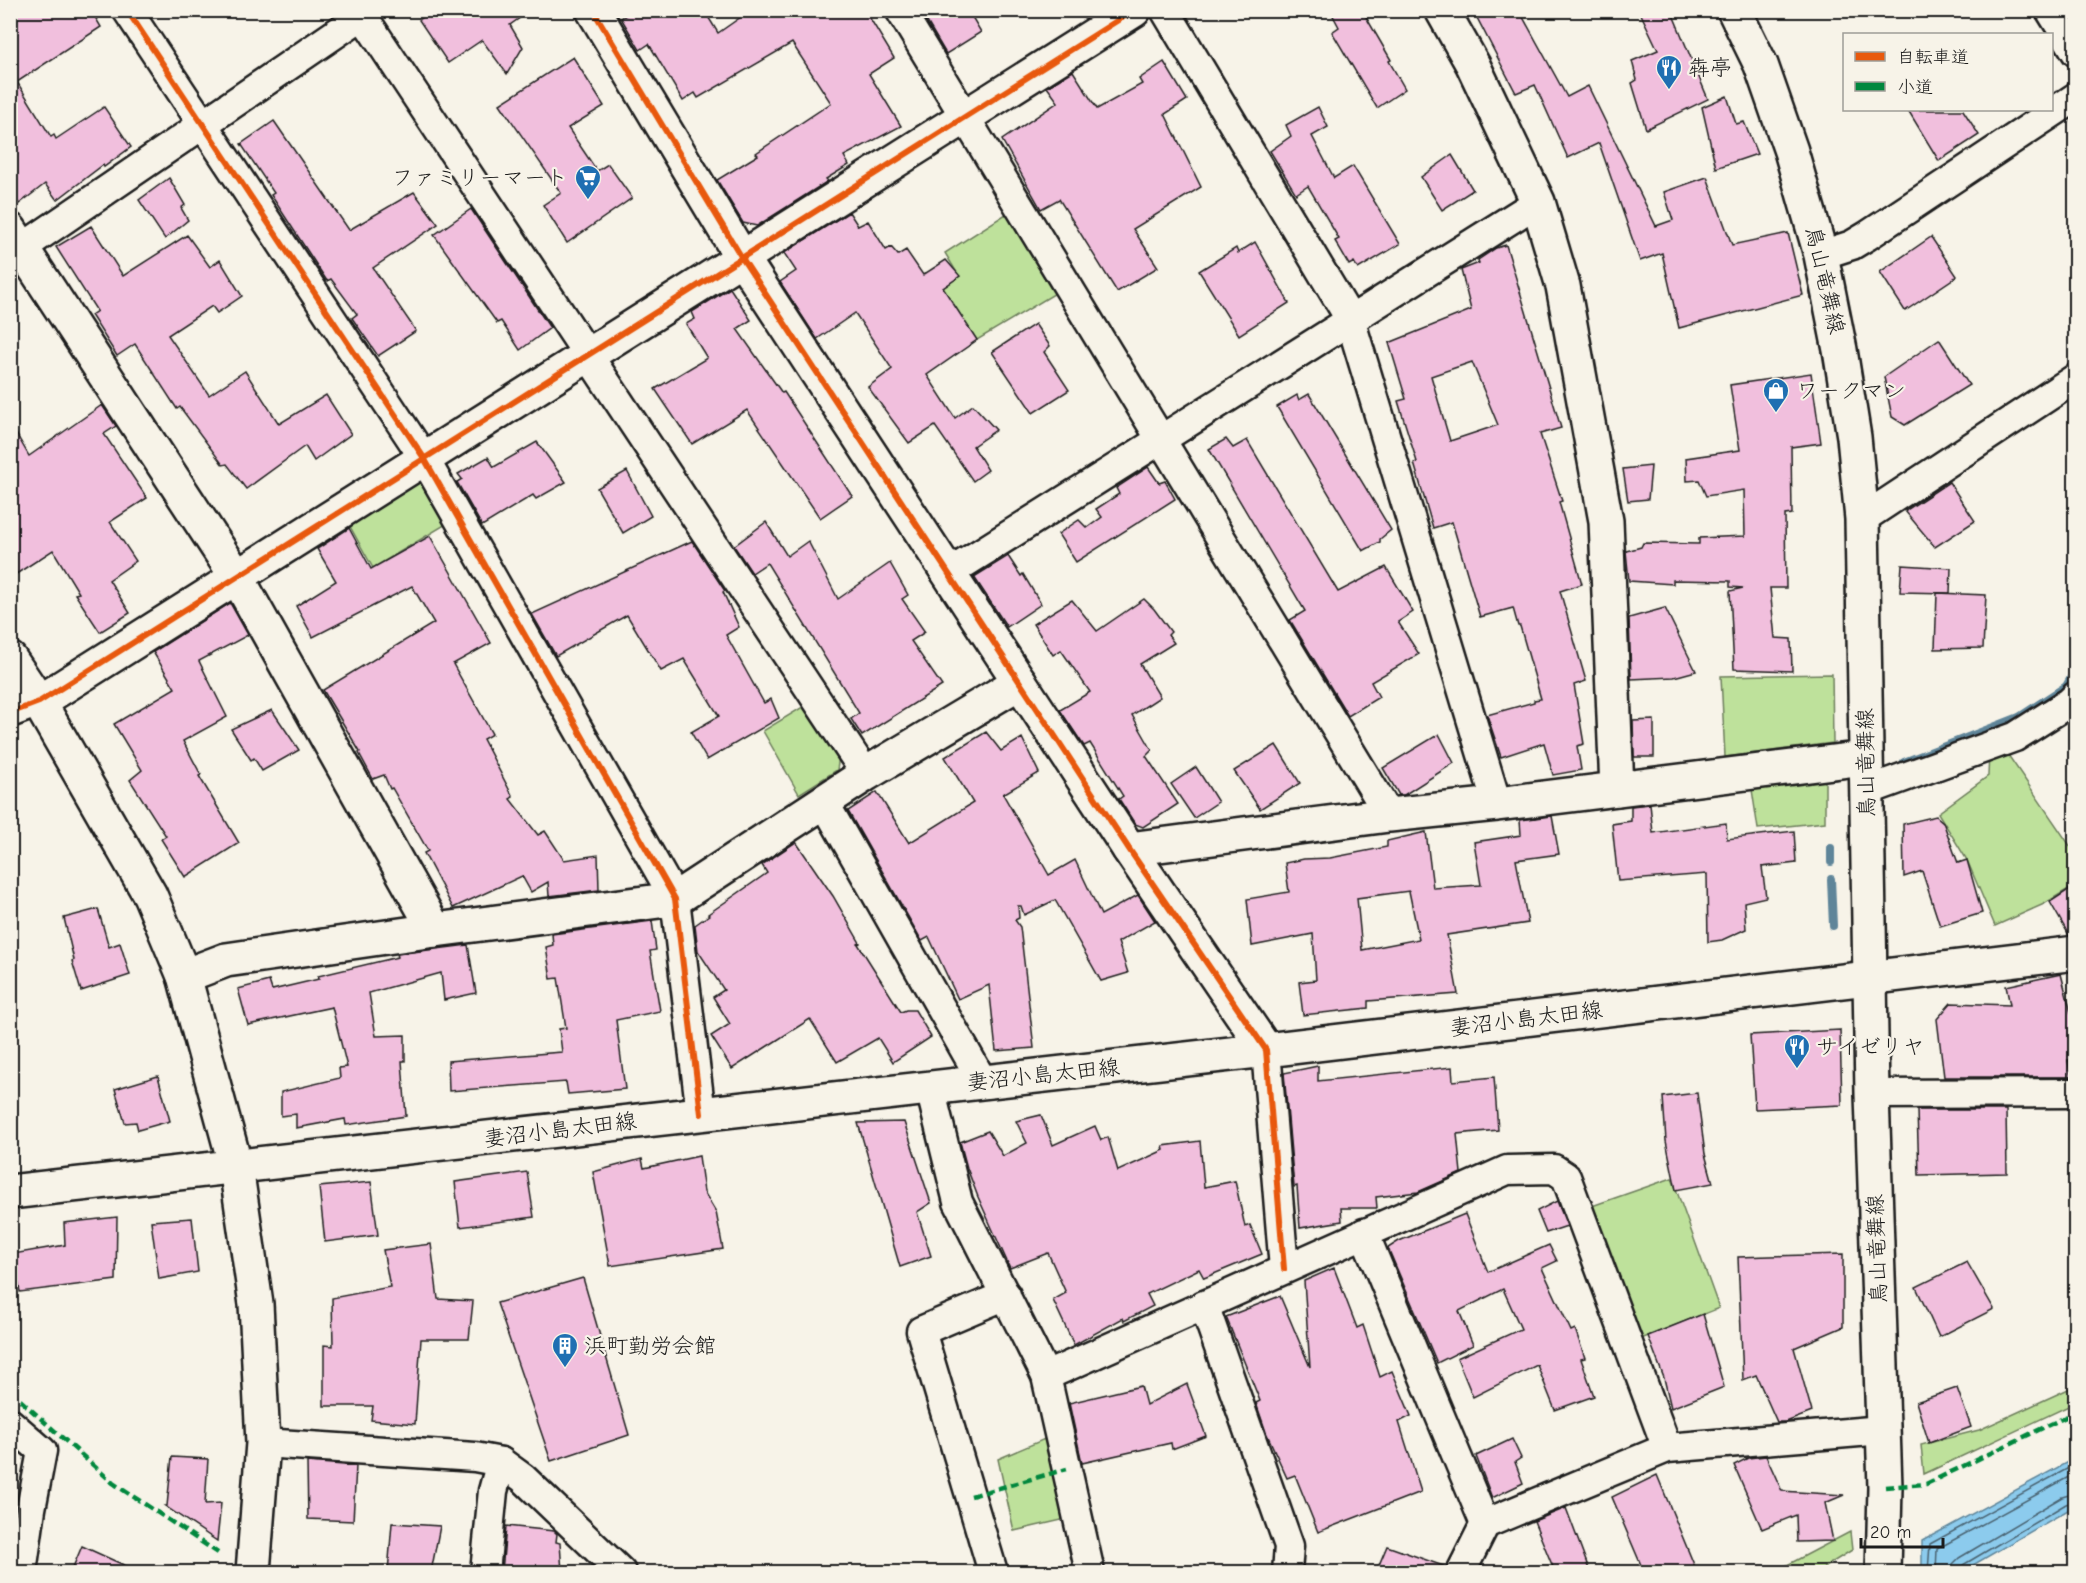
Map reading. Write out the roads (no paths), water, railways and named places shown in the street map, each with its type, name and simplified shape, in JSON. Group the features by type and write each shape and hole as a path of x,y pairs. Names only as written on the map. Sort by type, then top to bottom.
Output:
{"street":[{"path":"127,10 424,458 675,899 701,1114"},
{"path":"592,10 742,258 1129,849 1266,1050 1284,1269"},
{"path":"900,10 1389,815"},
{"path":"25,707 237,577 1134,10"},
{"path":"1165,10 1350,319 1497,804"},
{"path":"1442,10 1473,65 1538,202 1563,286 1606,521 1617,789"},
{"name":"鳥山竜舞線","path":"1734,10 1761,65 1791,151 1821,255 1853,426 1862,519 1872,1094 1883,1430 1883,1572"},
{"path":"2050,10 2076,52"},
{"path":"435,930 237,577 16,239 203,125 364,12 866,774"},
{"path":"1821,255 1852,245 1867,236 2076,97"},
{"path":"949,573 1538,202"},
{"path":"1862,519 2076,378"},
{"path":"10,659 25,707 108,820 150,896 184,976 236,1167 256,1304 263,1443 253,1572"},
{"path":"184,976 226,960 675,899 866,774 1020,682"},
{"path":"1866,790 2015,737 2076,696"},
{"path":"1129,849 1389,815 1497,804 1865,758"},
{"path":"824,802 983,1082"},
{"name":"妻沼小島太田線","path":"10,1192 1266,1050 2076,952"},
{"path":"930,1088 958,1202 1046,1376 1090,1572"},
{"path":"1872,1094 2076,1092"},
{"path":"1046,1376 1508,1170 1554,1169 1566,1177 1667,1448"},
{"path":"1365,1233 1485,1524"},
{"path":"993,1572 921,1331 1006,1295"},
{"path":"1204,1305 1289,1546 1287,1572"},
{"path":"10,1423 42,1451 22,1572"},
{"path":"1461,1572 1485,1524 1667,1448 1883,1430"},
{"path":"263,1443 475,1457 501,1462 523,1478 621,1572"},
{"path":"485,1572 493,1491 501,1462"}],"water":[{"path":"2075,1458 2075,1506 1961,1572 1922,1572 1922,1541"}],"waterway":[{"path":"1904,762 2019,717 2066,686 2076,669"},
{"path":"1831,848 1831,862"},
{"path":"1831,879 1833,926"}],"place":[{"name":"犇亭","path":"1669,91"},
{"name":"ファミリーマート","path":"588,201"},
{"name":"ワークマン","path":"1776,414"},
{"name":"サイゼリヤ","path":"1797,1070"},
{"name":"浜町勤労会館","path":"565,1369"}]}
